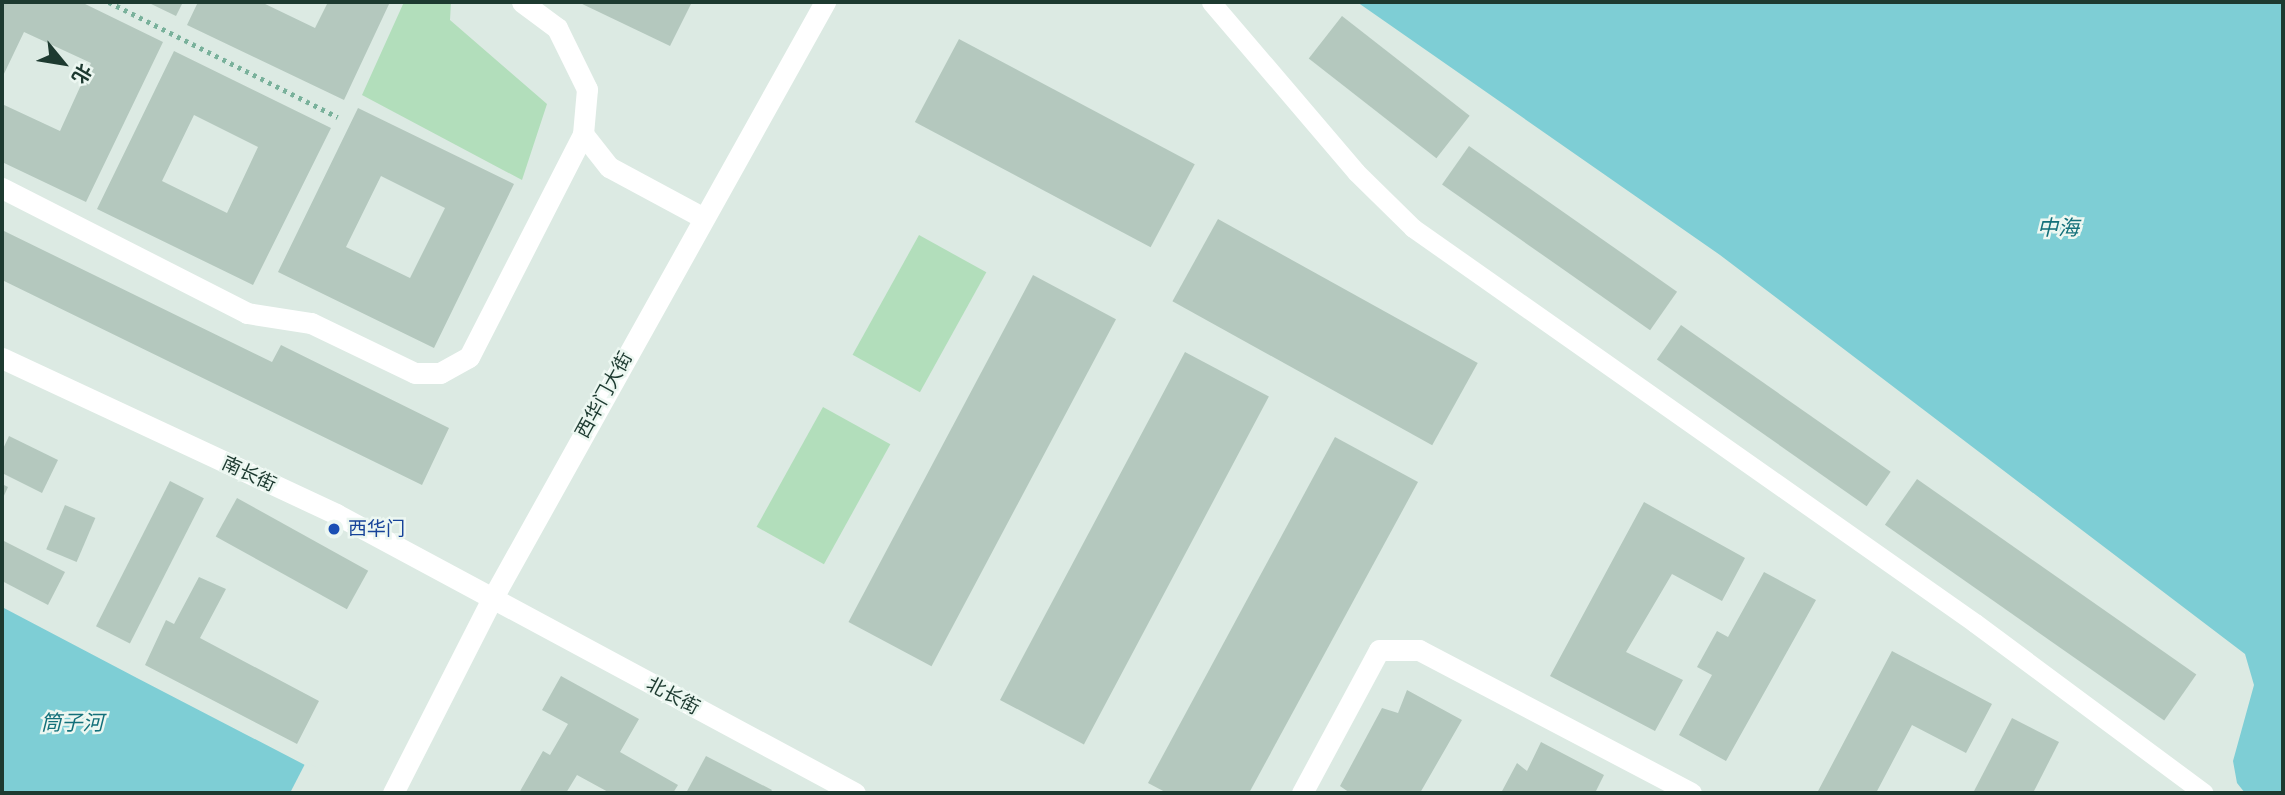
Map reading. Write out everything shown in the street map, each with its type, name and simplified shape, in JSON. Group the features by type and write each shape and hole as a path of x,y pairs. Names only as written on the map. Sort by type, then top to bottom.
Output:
{"street":[{"path":"2,188 247,313 311,323 415,373 440,373 469,357 583,134 587,89 556,28 522,2"},
{"name":"西华门大街","path":"394,791 492,599 702,217 825,2"},
{"path":"583,134 609,167 702,217"},
{"name":"南长街","path":"2,358 336,514 492,599"},
{"name":"北长街","path":"492,599 855,793"},
{"path":"1302,793 1379,650 1419,650 1691,793"}],"lane":[{"path":"1211,2 1347,162 1413,228 1975,623 2204,793"}],"path":[{"path":"109,2 338,117"}],"green space":[{"path":"404,2 451,2 450,20 547,104 522,180 362,95"},
{"path":"919,235 986,272 920,392 853,355"},
{"path":"823,407 890,444 824,564 757,527"}],"water":[{"name":"中海","path":"1357,2 2283,2 2283,793 2245,793 2237,783 2233,761 2254,685 2245,654 1720,255"},
{"name":"筒子河","path":"2,607 137,678 359,793 2,793"}],"pier":[{"path":"306,762 361,790 363,793 290,793"}],"building":[{"path":"2,2 81,2 163,42 86,202 2,162 2,104 60,131 91,63 24,32 2,78"},
{"path":"147,2 183,2 176,16"},
{"path":"198,2 261,2 315,28 328,2 390,2 344,100 187,25"},
{"path":"578,2 692,2 670,46"},
{"path":"1342,16 1470,116 1436,158 1309,59"},
{"path":"959,39 1195,164 1151,247 915,122"},
{"path":"174,51 331,128 253,285 97,209","holes":["194,115 258,147 227,213 162,181"]},
{"path":"358,108 514,184 434,348 278,272","holes":["381,176 445,208 410,278 346,247"]},
{"path":"1469,146 1677,292 1650,330 1442,185"},
{"path":"1218,219 1478,363 1432,445 1172,301"},
{"path":"2,230 272,362 281,345 449,428 422,485 2,280"},
{"path":"1033,275 1116,319 931,666 848,622"},
{"path":"1681,325 1891,472 1867,506 1657,359"},
{"path":"1185,352 1269,397 1084,744 1000,700"},
{"path":"9,436 58,460 42,493 2,473 2,451"},
{"path":"1335,437 1418,482 1249,793 1167,793 1148,783"},
{"path":"1917,479 2196,675 2164,720 1885,525"},
{"path":"170,481 204,498 130,643 96,626"},
{"path":"2,484 8,487 2,500"},
{"path":"237,498 368,571 347,609 216,536"},
{"path":"1644,502 1745,558 1722,601 1672,574 1626,652 1683,680 1655,731 1550,676"},
{"path":"65,505 95,518 77,562 46,549"},
{"path":"2,540 65,572 48,605 2,581"},
{"path":"1764,572 1816,600 1726,761 1679,735 1712,675 1697,667 1717,631 1728,637"},
{"path":"199,577 226,589 200,638 319,701 297,744 145,665 166,620 174,624"},
{"path":"1892,651 1992,704 1966,753 1912,725 1876,793 1817,793"},
{"path":"561,676 639,719 620,752 678,785 673,793 610,793 577,775 566,793 519,793 543,751 550,755 568,724 542,710"},
{"path":"1407,690 1462,720 1420,793 1350,793 1340,786 1382,708 1398,713"},
{"path":"2012,718 2059,742 2033,793 1973,793"},
{"path":"1541,742 1604,775 1595,793 1501,793 1517,763 1527,771"},
{"path":"706,756 772,790 770,793 686,793"}],"place":[{"name":"西华门","path":"334,529"}]}
